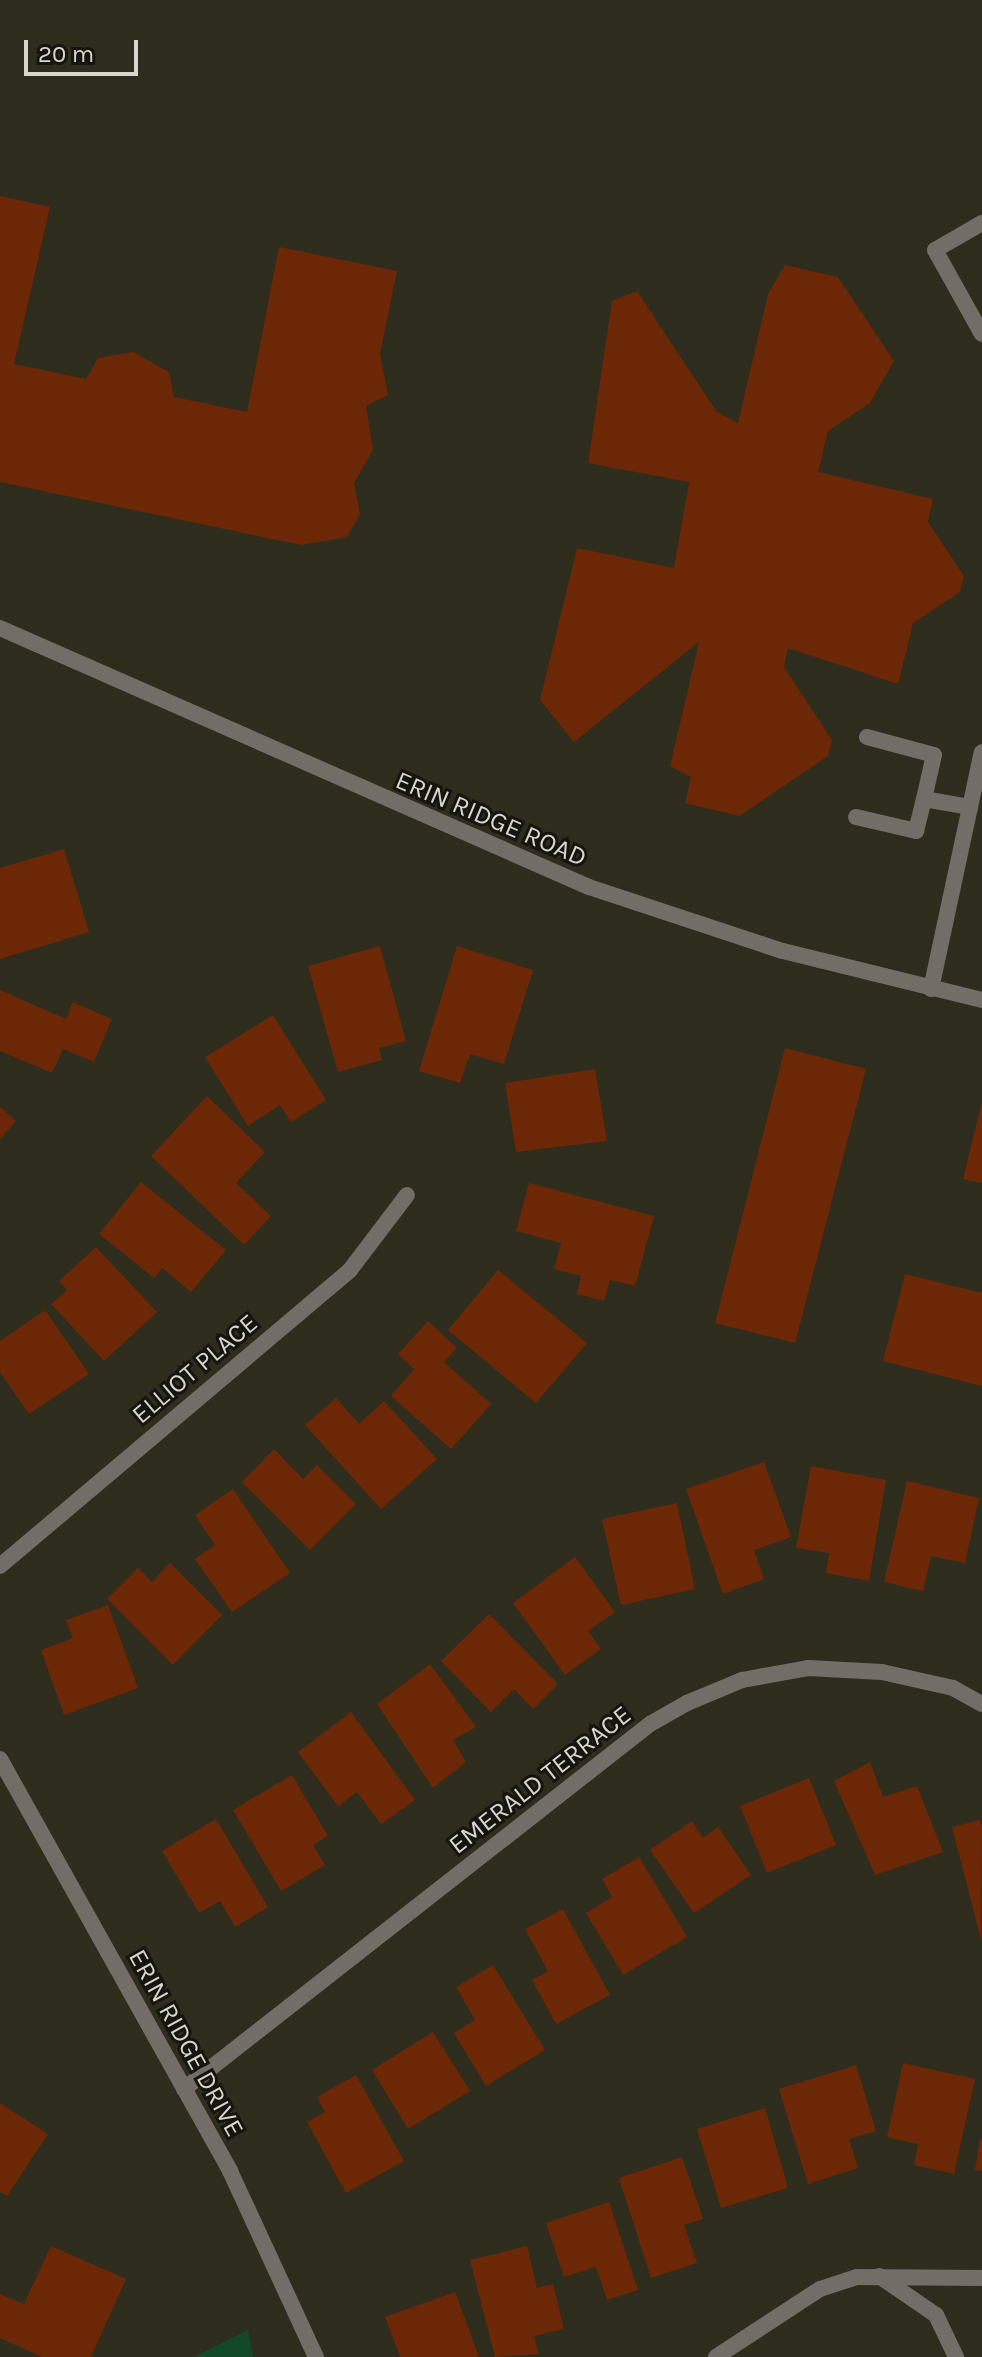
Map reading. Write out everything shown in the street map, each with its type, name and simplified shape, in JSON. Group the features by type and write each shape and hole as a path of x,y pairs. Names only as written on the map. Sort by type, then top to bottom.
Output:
{"street":[{"path":"982,223 935,250 982,334"},
{"name":"ERIN RIDGE ROAD","path":"0,628 589,887 706,929 982,1000"},
{"path":"856,817 916,831 934,755 867,737"},
{"path":"931,989 982,752"},
{"path":"924,799 970,807"},
{"name":"ELLIOT PLACE","path":"0,1566 350,1270 407,1195"},
{"name":"EMERALD TERRACE","path":"184,2089 650,1724 687,1703 742,1680 808,1668 882,1672 953,1688 982,1704"},
{"name":"ERIN RIDGE DRIVE","path":"0,1759 272,2252 316,2357"},
{"path":"716,2357 820,2289 877,2275 982,2278"},
{"path":"877,2275 936,2315 956,2357"}],"green space":[{"path":"248,2330 253,2357 194,2357"}],"building":[{"path":"0,196 50,207 14,364 86,379 98,358 133,352 169,372 174,397 247,412 279,247 397,271 380,353 388,395 366,406 373,450 354,483 360,514 347,537 301,545 0,482"},
{"path":"785,265 838,277 894,361 870,403 828,431 818,472 933,499 928,522 964,576 960,592 913,623 898,684 788,648 784,667 832,740 828,756 739,816 685,803 691,777 670,766 699,642 574,742 540,700 577,548 674,568 689,482 588,463 612,301 637,291 716,411 738,423 768,294"},
{"path":"64,849 89,932 0,959 0,868"},
{"path":"380,946 406,1041 379,1048 382,1060 338,1072 308,966"},
{"path":"457,946 533,970 504,1064 470,1054 460,1083 419,1071"},
{"path":"0,990 66,1019 73,1002 112,1019 94,1062 63,1049 52,1073 0,1051"},
{"path":"273,1015 326,1100 291,1122 280,1105 248,1126 205,1057"},
{"path":"785,1048 866,1069 795,1343 715,1323"},
{"path":"595,1069 607,1141 516,1152 505,1083"},
{"path":"207,1096 265,1152 236,1183 271,1216 244,1245 151,1156"},
{"path":"982,1105 982,1183 963,1179"},
{"path":"0,1107 16,1121 0,1139"},
{"path":"141,1182 226,1250 191,1292 162,1268 154,1278 99,1234"},
{"path":"529,1183 654,1216 635,1286 610,1280 604,1301 577,1294 581,1276 554,1269 561,1243 516,1231"},
{"path":"96,1247 157,1312 104,1361 51,1304 67,1290 59,1281"},
{"path":"498,1270 587,1343 536,1403 448,1330"},
{"path":"905,1274 982,1293 982,1386 883,1361"},
{"path":"45,1310 89,1374 29,1414 0,1372 0,1341"},
{"path":"428,1321 457,1348 444,1362 491,1404 451,1449 391,1396 414,1369 398,1354"},
{"path":"336,1398 359,1424 384,1401 437,1459 381,1509 305,1425"},
{"path":"274,1449 303,1479 317,1465 356,1504 310,1550 242,1482"},
{"path":"764,1462 791,1537 754,1550 764,1579 723,1594 686,1489"},
{"path":"811,1466 886,1480 869,1581 826,1573 829,1553 796,1548"},
{"path":"907,1481 979,1498 965,1563 931,1556 923,1591 884,1582"},
{"path":"233,1489 290,1573 232,1612 195,1559 215,1545 195,1515"},
{"path":"677,1503 695,1589 621,1605 602,1519"},
{"path":"575,1557 615,1612 588,1631 601,1649 565,1675 513,1603"},
{"path":"170,1563 222,1615 173,1665 107,1599 138,1568 152,1582"},
{"path":"108,1605 138,1688 64,1715 41,1650 73,1638 66,1620"},
{"path":"489,1614 558,1684 533,1709 514,1689 491,1712 441,1661"},
{"path":"430,1664 476,1727 453,1740 466,1762 433,1788 377,1704"},
{"path":"351,1712 415,1800 381,1824 357,1792 338,1806 298,1752"},
{"path":"870,1762 883,1797 917,1786 943,1852 875,1875 834,1781"},
{"path":"292,1775 328,1836 313,1845 325,1865 281,1891 233,1810"},
{"path":"809,1778 836,1845 767,1873 740,1806"},
{"path":"216,1819 268,1907 235,1927 220,1901 199,1913 162,1851"},
{"path":"980,1820 982,1827 981,1940 952,1827"},
{"path":"692,1821 703,1838 718,1827 751,1875 694,1913 650,1850"},
{"path":"639,1857 687,1937 623,1975 586,1913 612,1897 602,1879"},
{"path":"563,1909 610,1995 556,2024 532,1980 548,1971 525,1929"},
{"path":"493,1965 545,2050 486,2086 454,2033 475,2020 456,1987"},
{"path":"433,2032 470,2091 408,2129 372,2070"},
{"path":"903,2063 975,2079 954,2174 914,2165 918,2144 887,2137"},
{"path":"856,2065 876,2131 849,2139 858,2168 808,2184 779,2089"},
{"path":"356,2075 404,2161 346,2193 307,2122 325,2112 317,2097"},
{"path":"0,2103 48,2134 7,2196 0,2192"},
{"path":"765,2108 788,2188 721,2208 697,2129"},
{"path":"982,2139 982,2171 975,2170"},
{"path":"682,2157 703,2219 684,2225 697,2263 651,2278 619,2178"},
{"path":"609,2202 638,2290 607,2300 596,2267 564,2277 546,2223"},
{"path":"51,2246 126,2279 91,2357 42,2357 0,2338 0,2294 24,2304"},
{"path":"527,2246 537,2288 553,2284 564,2329 534,2336 539,2354 495,2357 470,2260"},
{"path":"455,2292 479,2357 400,2357 385,2317"}]}
